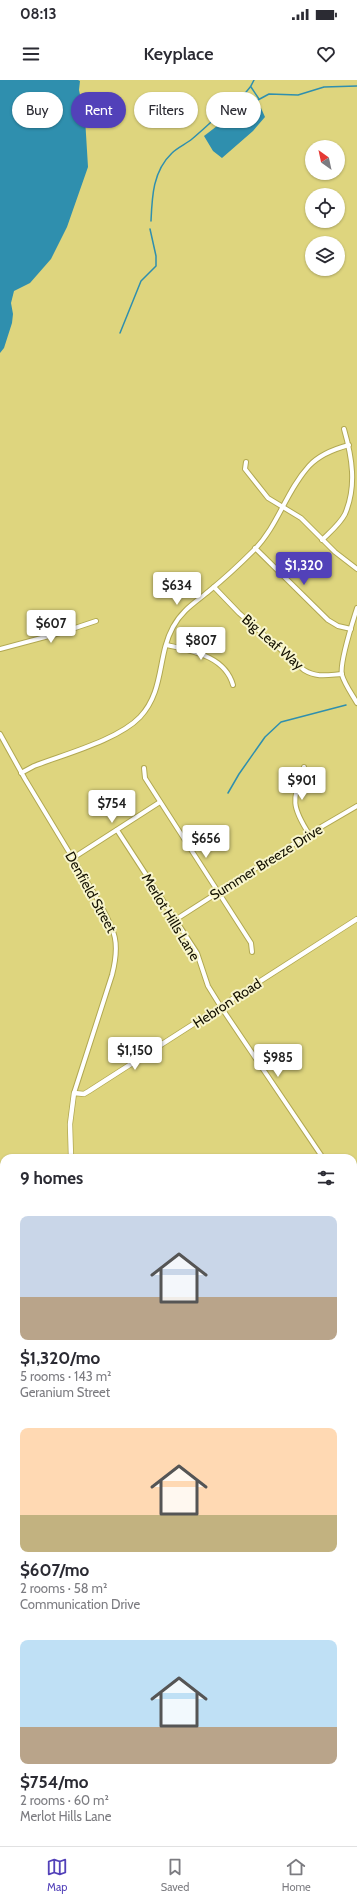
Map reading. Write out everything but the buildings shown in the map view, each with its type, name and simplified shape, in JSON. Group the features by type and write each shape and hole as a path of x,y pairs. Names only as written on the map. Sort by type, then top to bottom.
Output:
{"street":[{"path":"322,540 345,515 354,490 354,468 344,429"},
{"path":"21,773 34,766 117,735 134,723 146,710 154,695 172,628 178,618 214,587 266,536 308,466 325,454 348,445"},
{"path":"246,462 245,469 260,490 268,498 301,518 322,540 357,569"},
{"path":"255,548 328,620 338,626 351,629"},
{"name":"Big Leaf Way","path":"214,587 239,612 304,670 310,674 325,676 342,674"},
{"path":"357,608 345,649 342,674 357,703"},
{"path":"0,649 60,633 96,621"},
{"path":"167,645 202,653 212,658 231,676 233,685"},
{"name":"Denfield Street","path":"0,734 21,773 73,858 108,919 116,936 117,948 112,975 74,1093 70,1124 71,1154"},
{"path":"304,767 294,799 297,813 309,834"},
{"path":"144,768 145,778 251,943 252,952"},
{"path":"73,858 160,802"},
{"name":"Summer Breeze Drive","path":"176,920 309,834 357,806"},
{"name":"Merlot Hills Lane","path":"117,830 197,953 208,986 221,1007 320,1154"},
{"name":"Hebron Road","path":"74,1093 84,1094 89,1091 357,919"},
{"path":"0,1563 0,1574"}],"water":[{"path":"0,80 78,80 80,81 79,92 71,92 71,128 86,128 88,167 67,227 51,259 30,283 14,291 11,303 13,314 12,323 4,348 0,353"},
{"path":"261,108 265,117 261,122"},
{"path":"214,128 256,128 222,158 213,151 204,136"}],"waterway":[{"path":"151,221 155,184 157,176 166,160 174,151 192,139 242,96 249,89 254,80"},
{"path":"261,98 269,94 298,95 324,87 357,86"},
{"path":"251,87 254,92"},
{"path":"120,333 141,281 156,266 156,256 150,229"},
{"path":"228,793 239,774 265,737 281,722 346,705"}]}
